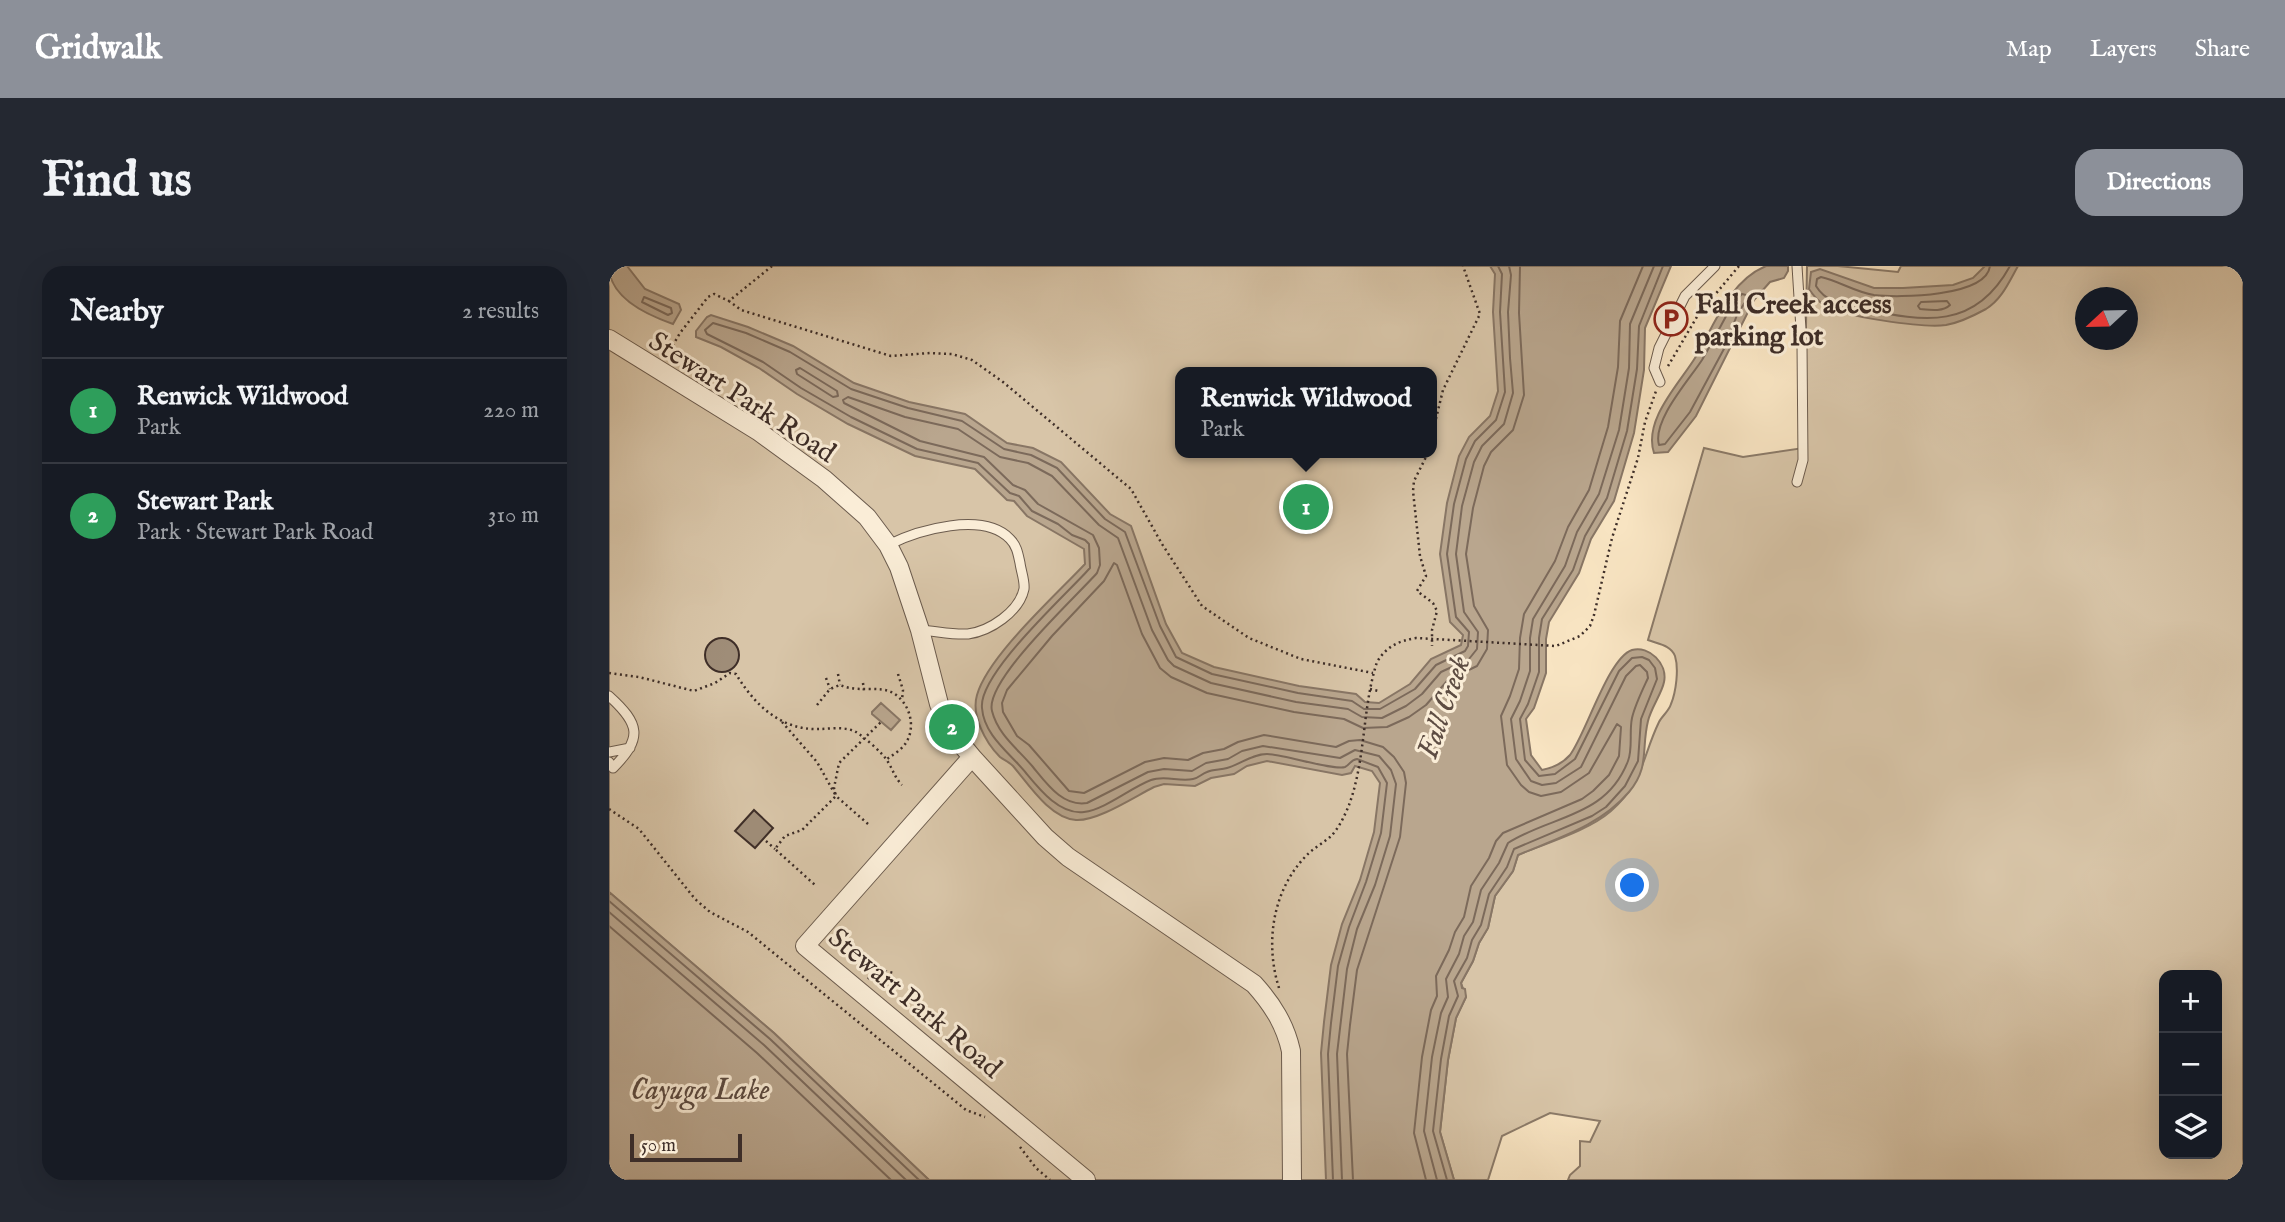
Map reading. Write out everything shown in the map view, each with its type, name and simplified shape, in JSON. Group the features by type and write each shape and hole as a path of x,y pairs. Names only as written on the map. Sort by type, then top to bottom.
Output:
{"street":[{"name":"Stewart Park Road","path":"609,339 758,431 824,480 867,517 888,545 899,567 920,630 939,704 952,733 1045,837 1068,857 1254,984 1267,999 1287,1035 1291,1051 1292,1180"},
{"name":"Stewart Park Road","path":"972,757 805,946 1086,1180"}],"lane":[{"path":"1660,382 1654,368 1659,348 1685,296 1715,266"},
{"path":"1797,266 1802,345 1803,460 1797,482"},
{"path":"888,545 919,531 957,526 996,530 1009,538 1017,549 1024,587 1020,601 1010,612 997,622 970,634 920,630"},
{"path":"609,696 631,721 635,730 630,748 613,768 609,762"},
{"path":"609,752 630,748"}],"path":[{"path":"729,302 772,266"},
{"path":"1437,415 1443,390 1479,314 1463,266"},
{"path":"1282,995 1274,971 1271,941 1283,889 1307,854 1332,835 1348,807 1356,783 1373,673 1383,652 1393,645 1416,638 1556,646 1580,636 1590,626 1612,538 1638,458 1645,422 1660,382 1698,315 1739,266"},
{"path":"657,369 680,333 708,297 714,294 741,310 891,356 952,354 972,360 1003,382 1131,489 1202,606 1249,638 1301,659 1373,673"},
{"path":"1425,458 1414,481 1413,491 1420,556 1426,576 1417,591 1433,603 1437,611 1432,646"},
{"path":"609,673 639,677 694,691 715,683 730,673 736,674 750,696 782,722 817,762 836,796 868,824"},
{"path":"838,674 840,685"},
{"path":"898,674 903,690 902,700"},
{"path":"826,678 830,689"},
{"path":"863,683 864,691"},
{"path":"840,685 849,690 884,690 894,693 909,711 911,731 907,743 887,759"},
{"path":"817,705 830,689 840,685"},
{"path":"1370,690 1378,691"},
{"path":"782,722 811,730 846,729 856,732 887,759 902,785"},
{"path":"836,796 834,788 839,763 881,722"},
{"path":"775,849 785,836 802,830 836,796"},
{"path":"609,809 639,829 670,870 710,912 748,932 966,1110 994,1120"},
{"path":"766,841 815,885"},
{"path":"862,987 876,969 894,973"},
{"path":"1019,1145 1025,1156 1049,1180"}],"shaded area":[{"path":"609,266 1619,266 1390,1180 929,1180 774,1033 609,892"},
{"path":"1807,266 1898,272 1901,266 2243,266 2243,1180 1568,1180 1580,1166 1580,1141 1590,1142 1600,1121 1550,1113 1502,1136 1488,1180 1454,1180 1440,1132 1448,1060 1456,1018 1466,997 1461,983 1488,928 1495,896 1513,871 1518,855 1579,831 1602,818 1630,790 1659,722 1670,707 1674,693 1677,667 1675,656 1667,647 1648,640 1704,448 1743,457 1804,448"}],"water":[{"path":"609,266 627,266 645,289 679,304 681,310 673,324 641,310 622,296 615,287"},
{"name":"Fall Creek","path":"1490,266 1671,266 1645,328 1644,370 1634,433 1614,501 1591,539 1579,573 1549,622 1546,673 1534,708 1526,719 1531,755 1542,770 1557,765 1570,755 1614,667 1632,650 1645,650 1656,657 1663,669 1664,682 1648,721 1640,774 1629,792 1618,804 1592,822 1518,855 1513,871 1495,896 1488,928 1461,983 1466,997 1456,1018 1448,1060 1440,1132 1454,1180 1326,1180 1321,1053 1324,1022 1331,965 1342,924 1360,880 1374,832 1380,783 1372,771 1355,766 1351,773 1342,775 1267,761 1247,766 1234,774 1211,778 1195,786 1164,784 1154,787 1095,817 1076,820 1057,813 989,744 978,719 976,703 984,679 994,662 1085,564 1084,549 1027,516 1014,501 1007,500 975,469 915,456 848,424 759,368 696,337 696,331 711,315 748,327 793,346 854,383 909,402 965,414 1007,443 1033,448 1061,462 1110,514 1131,526 1166,624 1182,653 1214,667 1299,686 1356,694 1365,702 1379,703 1410,684 1431,659 1461,645 1463,635 1450,622 1440,554 1447,503 1459,456 1469,437 1490,416 1498,391 1493,312 1495,274"},
{"path":"1766,266 1788,266 1788,271 1784,278 1770,282 1754,300 1696,416 1668,452 1654,453 1654,428 1664,403 1695,358 1732,293 1753,273"},
{"path":"1985,266 2018,266 2005,290 1992,305 1972,316 1946,325 1902,323 1848,314 1824,305 1809,289 1811,272 1820,269 1874,288 1903,288 1953,285 1973,278"},
{"path":"881,703 900,720 891,730 872,714"},
{"name":"Cayuga Lake","path":"609,892 774,1033 929,1180 609,1180"}],"building":[{"path":"722,638 734,643 739,655 734,667 722,672 710,667 705,655 710,643"},
{"path":"754,810 773,828 755,848 735,831"}],"place":[{"name":"Fall Creek access parking lot","path":"1671,319"},
{"name":"Renwick Wildwood","path":"1306,507"},
{"name":"Stewart Park","path":"952,727"}]}
